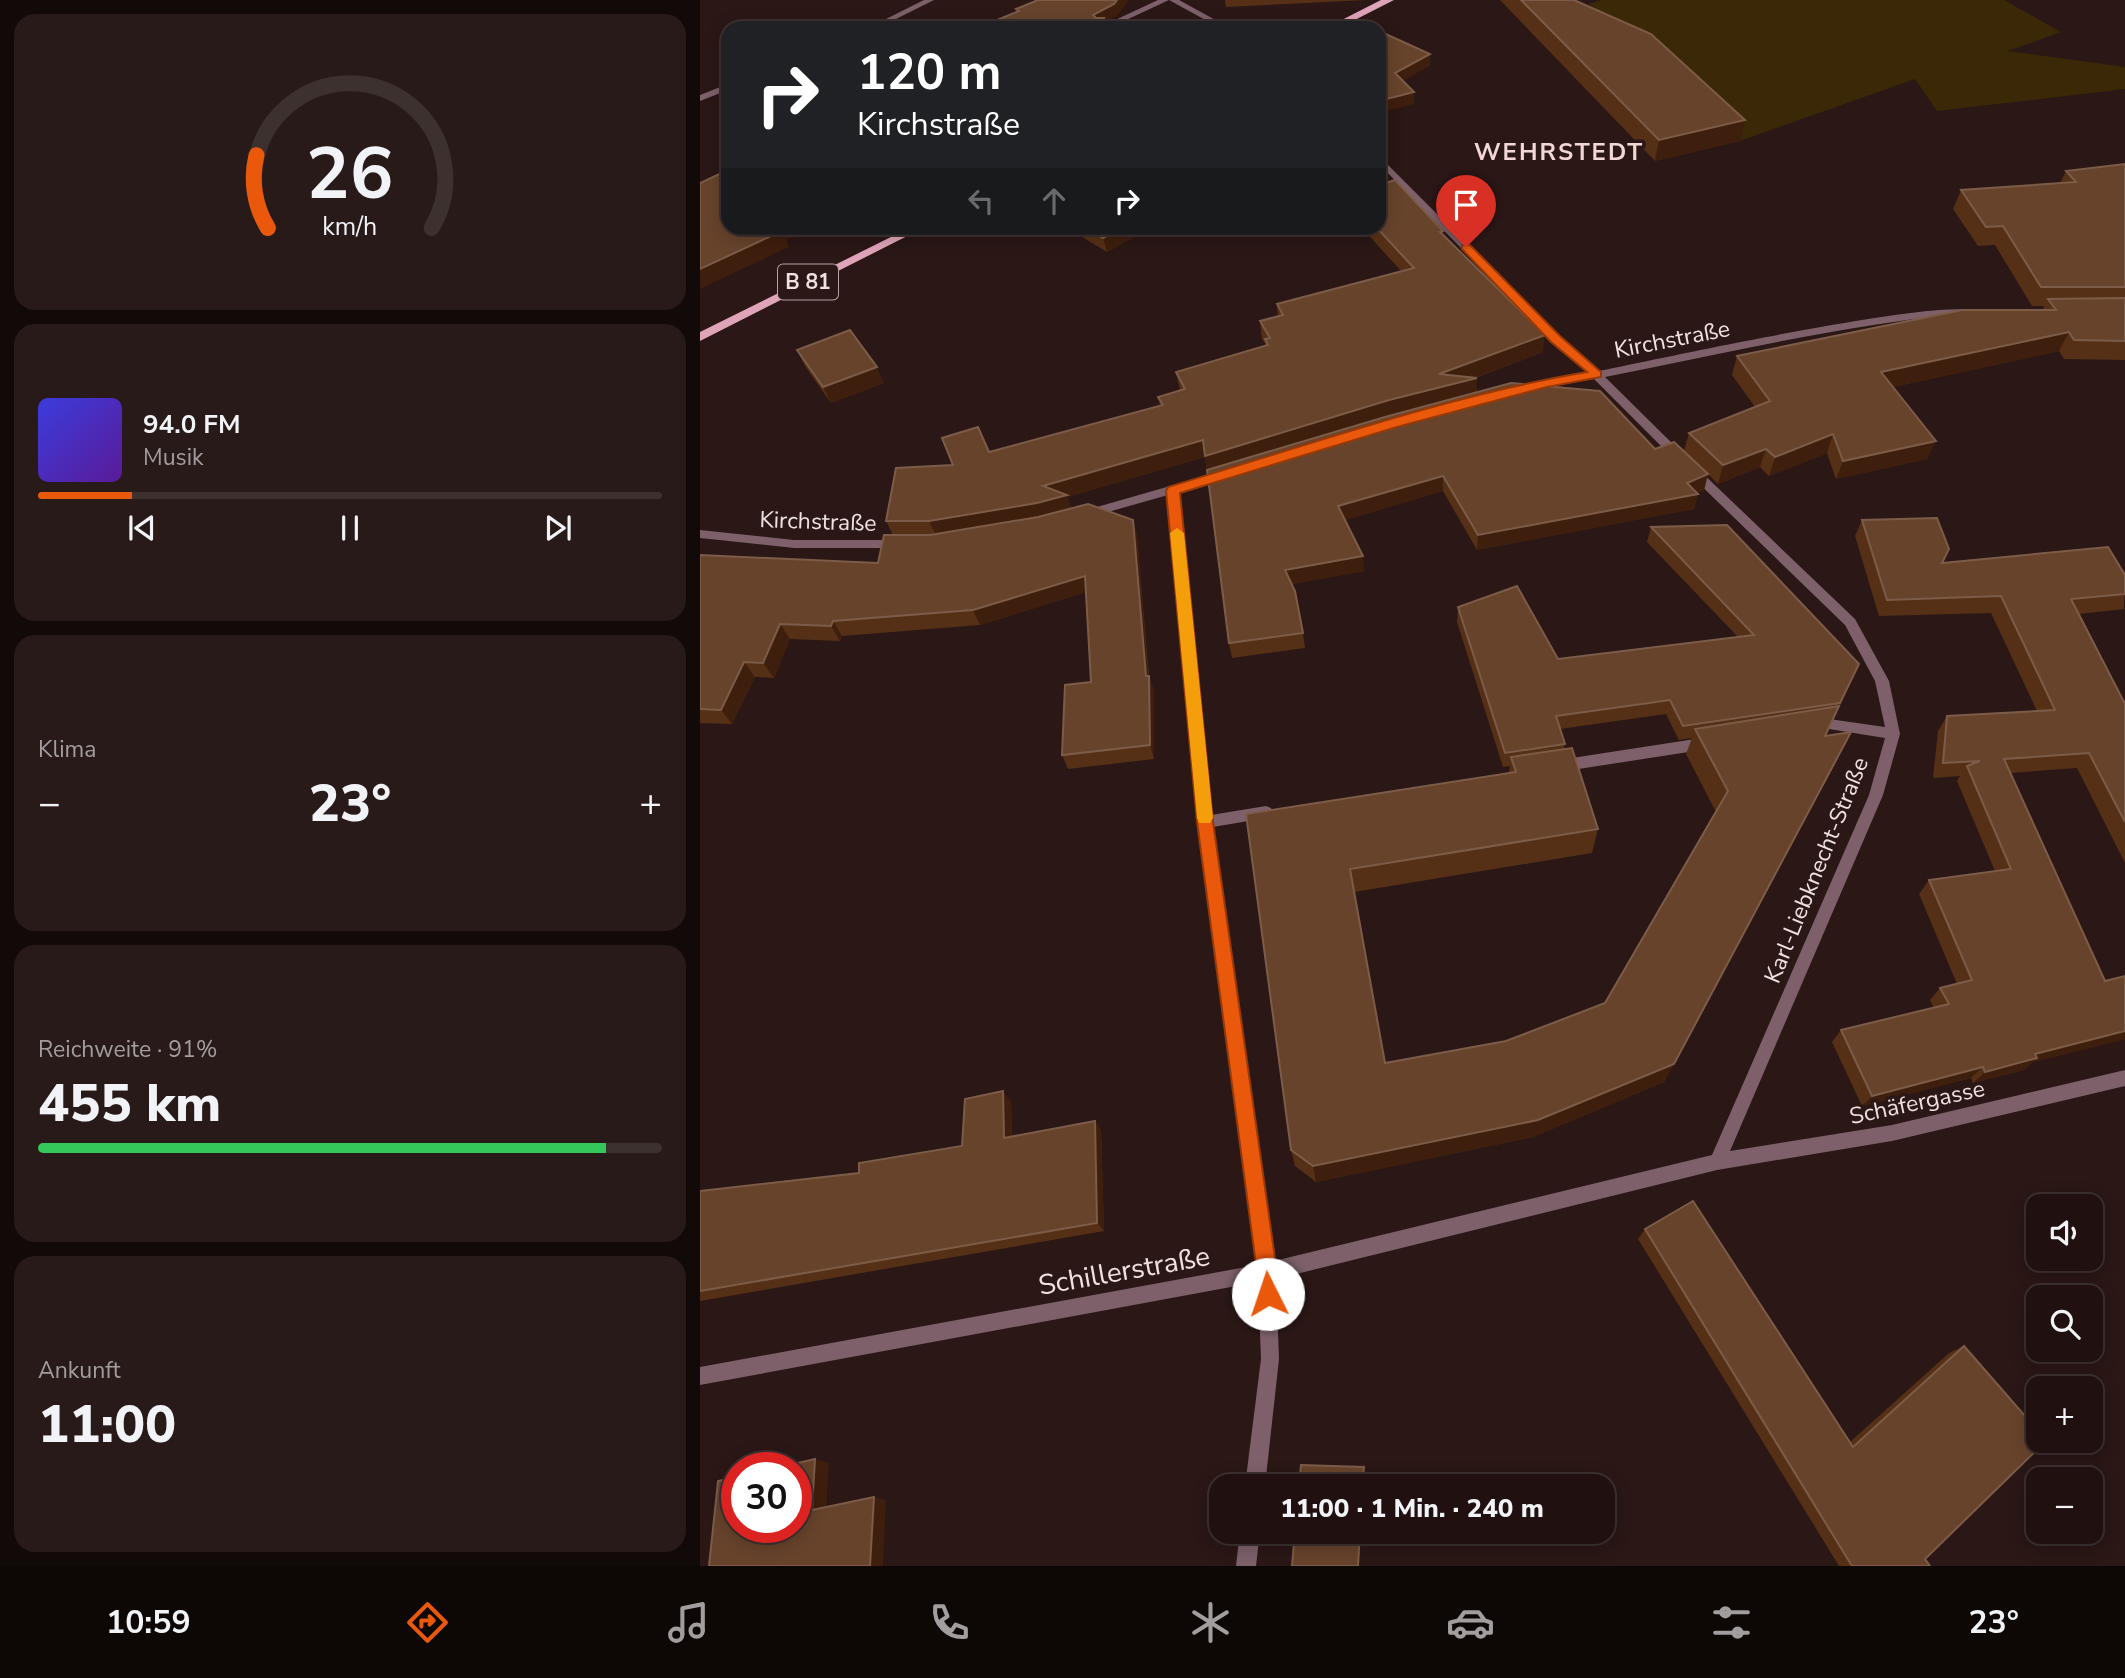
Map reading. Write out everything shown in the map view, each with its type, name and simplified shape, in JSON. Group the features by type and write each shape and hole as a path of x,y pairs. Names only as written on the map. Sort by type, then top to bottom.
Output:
{"main road":[{"path":"1346,21 1389,0"},
{"name":"B 81","path":"700,337 903,235"}],"street":[{"path":"886,21 930,0"},
{"path":"1118,21 1166,0"},
{"path":"1173,0 1213,21"},
{"path":"700,98 721,90"},
{"name":"Karl-Liebknecht-Straße","path":"1386,166 1556,339 1597,374 1662,441 1850,622 1882,681 1893,734 1876,795 1717,1162"},
{"name":"Kirchstraße","path":"1508,393 1854,324 1940,312 1980,312"},
{"path":"1069,519 1238,471"},
{"path":"1173,491 1205,822 1267,1272 1270,1359 1256,1474"},
{"name":"Kirchstraße","path":"700,534 794,544 911,544"},
{"path":"1802,728 1829,724 1893,734"},
{"path":"1544,769 1721,741"},
{"path":"1205,822 1286,809"},
{"name":"Schäfergasse","path":"1717,1162 1892,1133 2125,1078"},
{"name":"Schillerstraße","path":"700,1376 1267,1272 1717,1162"},
{"path":"1246,1566 1249,1544"}],"shaded area":[{"path":"1601,0 2004,0 2061,32 2008,51 2125,67 2125,89 1937,111 1915,79 1740,141 1647,53 1589,4"}],"building":[{"path":"1038,0 1117,0 1093,15 1096,18 1104,18 1102,21 995,21 1019,11 1016,9"},
{"path":"1521,0 1574,0 1651,34 1745,120 1659,140"},
{"path":"1386,34 1430,54 1395,73 1414,92 1386,99"},
{"path":"2125,164 2125,287 2041,287 2003,226 1986,227 1961,190 2076,182 2066,171"},
{"path":"721,173 721,235 773,235 700,269 700,183"},
{"path":"1395,180 1443,231 1440,232 1545,335 1439,374 1477,378 1389,400 1205,456 1203,440 1043,486 1067,495 1037,503 929,521 886,521 896,468 953,465 942,438 978,427 989,452 1163,405 1158,397 1185,389 1176,372 1268,345 1265,339 1270,338 1260,321 1283,315 1277,304 1414,268 1383,235 1386,235 1386,183"},
{"path":"2125,298 2125,341 2074,340 2069,332 1881,372 1936,441 1843,461 1833,434 1775,457 1766,449 1723,465 1689,433 1770,401 1737,356 1962,310 2056,310 2048,299"},
{"path":"850,330 877,367 823,387 797,350"},
{"path":"1511,383 1600,391 1655,449 1674,442 1708,474 1687,483 1698,494 1478,535 1443,476 1338,506 1363,556 1285,570 1295,591 1303,633 1229,643 1207,470"},
{"path":"1088,504 1133,520 1146,676 1149,676 1150,745 1062,755 1065,685 1091,682 1085,576 973,610 833,621 831,626 780,624 763,663 744,662 721,710 700,709 700,555 878,563 884,535 930,535 1038,517"},
{"path":"1937,518 1949,549 1942,563 2108,547 2125,575 2125,594 2071,599 2125,704 2125,822 2089,753 2004,759 2105,981 2125,976 2125,1031 2035,1054 2037,1058 1985,1072 1983,1067 1872,1096 1841,1030 1949,1004 1940,988 1972,980 1929,880 2011,869 1967,766 1980,761 1943,763 1947,716 2055,710 2001,596 1887,600 1862,520"},
{"path":"1727,525 1859,664 1840,703 1683,726 1670,700 1556,716 1565,744 1505,753 1458,607 1517,586 1558,659 1754,635 1651,527"},
{"path":"1839,706 1825,736 1851,732 1674,1064 1538,1120 1313,1166 1291,1150 1246,814 1516,772 1511,757 1572,748 1598,829 1350,869 1385,1063 1506,1041 1605,1003 1728,791 1695,729"},
{"path":"1003,1091 1004,1138 1095,1121 1097,1223 700,1291 700,1191 859,1173 859,1163 962,1146 965,1099"},
{"path":"1693,1201 1853,1447 1964,1346 2026,1417 2026,1453 2034,1453 1925,1559 1930,1566 1852,1566 1645,1229"},
{"path":"815,1459 812,1510 812,1460"},
{"path":"1301,1465 1364,1467 1363,1474 1300,1474"},
{"path":"721,1480 721,1543 812,1543 812,1510 874,1497 870,1566 709,1566 718,1481"},
{"path":"1294,1544 1359,1544 1358,1566 1292,1566"}],"slow traffic":[{"path":"1177,533 1205,818"}],"district":[{"name":"WEHRSTEDT","path":"1559,152"}],"route":[{"path":"1268,1294 1205,822 1173,491 1394,424 1546,383 1597,374 1556,339 1466,247"}]}
